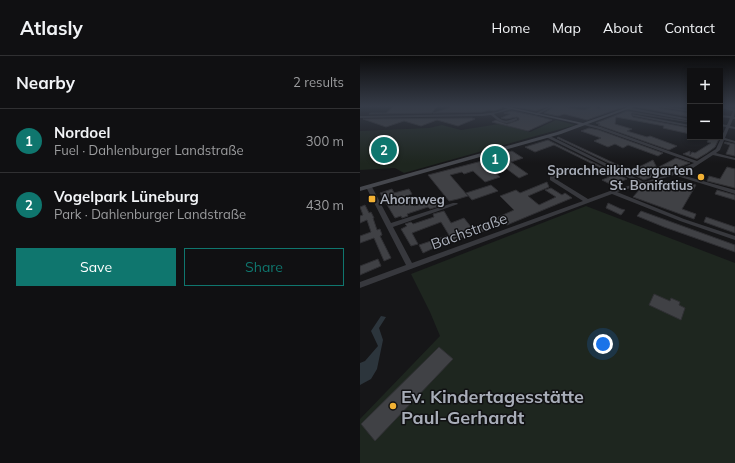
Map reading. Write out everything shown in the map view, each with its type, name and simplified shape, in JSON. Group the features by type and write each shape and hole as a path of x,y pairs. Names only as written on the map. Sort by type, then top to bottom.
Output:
{"main road":[{"path":"360,189 582,125"}],"street":[{"path":"589,125 698,164"},
{"path":"723,126 735,128"},
{"name":"Bachstraße","path":"723,139 728,127"},
{"path":"547,136 643,183"},
{"path":"723,139 735,142"},
{"name":"Bachstraße","path":"360,285 612,192 674,174 698,164 714,154 723,140"},
{"path":"714,154 735,159"},
{"path":"561,171 552,177 552,179 587,201"},
{"path":"674,174 735,192"},
{"path":"370,187 410,267"},
{"path":"612,192 682,220 735,238"},
{"path":"389,226 455,204"}],"shaded area":[{"path":"442,125 461,130 493,125 503,125 530,132 545,125 575,125 404,173 395,168 360,170 360,131 429,128"},
{"path":"586,206 735,263 735,463 360,463 360,419 440,336 411,274"},
{"path":"381,316 386,317 379,328 383,340 377,369 371,379 360,385 360,363 365,361 378,346 371,331"}],"building":[{"path":"380,125 392,125 386,127"},
{"path":"504,125 541,125 528,131"},
{"path":"598,125 618,125 632,129 627,131 647,137 650,136 677,146 669,150"},
{"path":"659,125 674,125 687,127 687,133 663,128 664,126"},
{"path":"589,128 599,130 663,153 658,156 628,145 623,148 615,144 608,147 594,141 601,138 581,131"},
{"path":"558,137 631,171 653,160 657,168 676,158 690,163 644,180 557,138"},
{"path":"548,140 627,179 612,185 602,180 609,177 605,175 609,172 554,145 535,152 525,147"},
{"path":"708,140 718,140 715,147 697,159 683,154 690,151 690,155 692,152 695,153 711,143 707,142"},
{"path":"724,143 735,144 735,156 726,154 730,145"},
{"path":"393,149 394,154 371,158 372,152"},
{"path":"512,151 523,158 511,162 528,174 519,178 491,157"},
{"path":"482,161 500,177 485,182 473,171 464,174 462,172 450,175 468,196 458,199 449,201 428,175"},
{"path":"727,167 735,169 735,188 707,181 709,176 720,179"},
{"path":"662,180 671,186 675,180 696,185 682,209 696,214 694,219 633,197 640,189 638,187"},
{"path":"547,182 549,187 528,196 539,205 556,197 545,190 551,188 562,195 565,193 572,198 507,225 504,223 476,234 475,232 423,253 419,245 449,235 441,222 412,233 418,244 411,246 401,229 407,226 405,224 411,222 413,224 434,217 433,214 444,211 451,223 464,218 472,229 514,210 500,196 516,190 520,193"},
{"path":"491,185 498,191 472,200 466,193"},
{"path":"392,189 394,193 409,189 412,194 406,196 414,206 435,197 440,206 430,209 428,207 407,214 408,216 402,218 401,216 395,218 380,193"},
{"path":"717,190 735,195 735,200 715,194"},
{"path":"608,203 625,210 621,215 606,208"},
{"path":"365,205 369,213 371,212 374,218 377,230 380,229 382,235 380,236 391,258 384,261 374,238 360,243 360,236 371,232 367,220 360,223 360,216 363,215 360,207"},
{"path":"641,211 735,245 735,252 637,216"},
{"path":"706,217 735,227 735,233 704,222"},
{"path":"378,259 381,266 360,275 360,266"},
{"path":"654,294 670,301 671,298 680,302 679,305 685,308 681,320 649,305"},
{"path":"439,347 453,359 375,441 361,424"}],"place":[{"name":"Vogelpark Lüneburg","path":"384,150"},
{"name":"Nordoel","path":"495,159"},
{"name":"Sprachheilkindergarten St. Bonifatius","path":"701,177"},
{"name":"Ahornweg","path":"372,199"},
{"name":"Ev. Kindertagesstätte Paul-Gerhardt","path":"393,406"}]}
